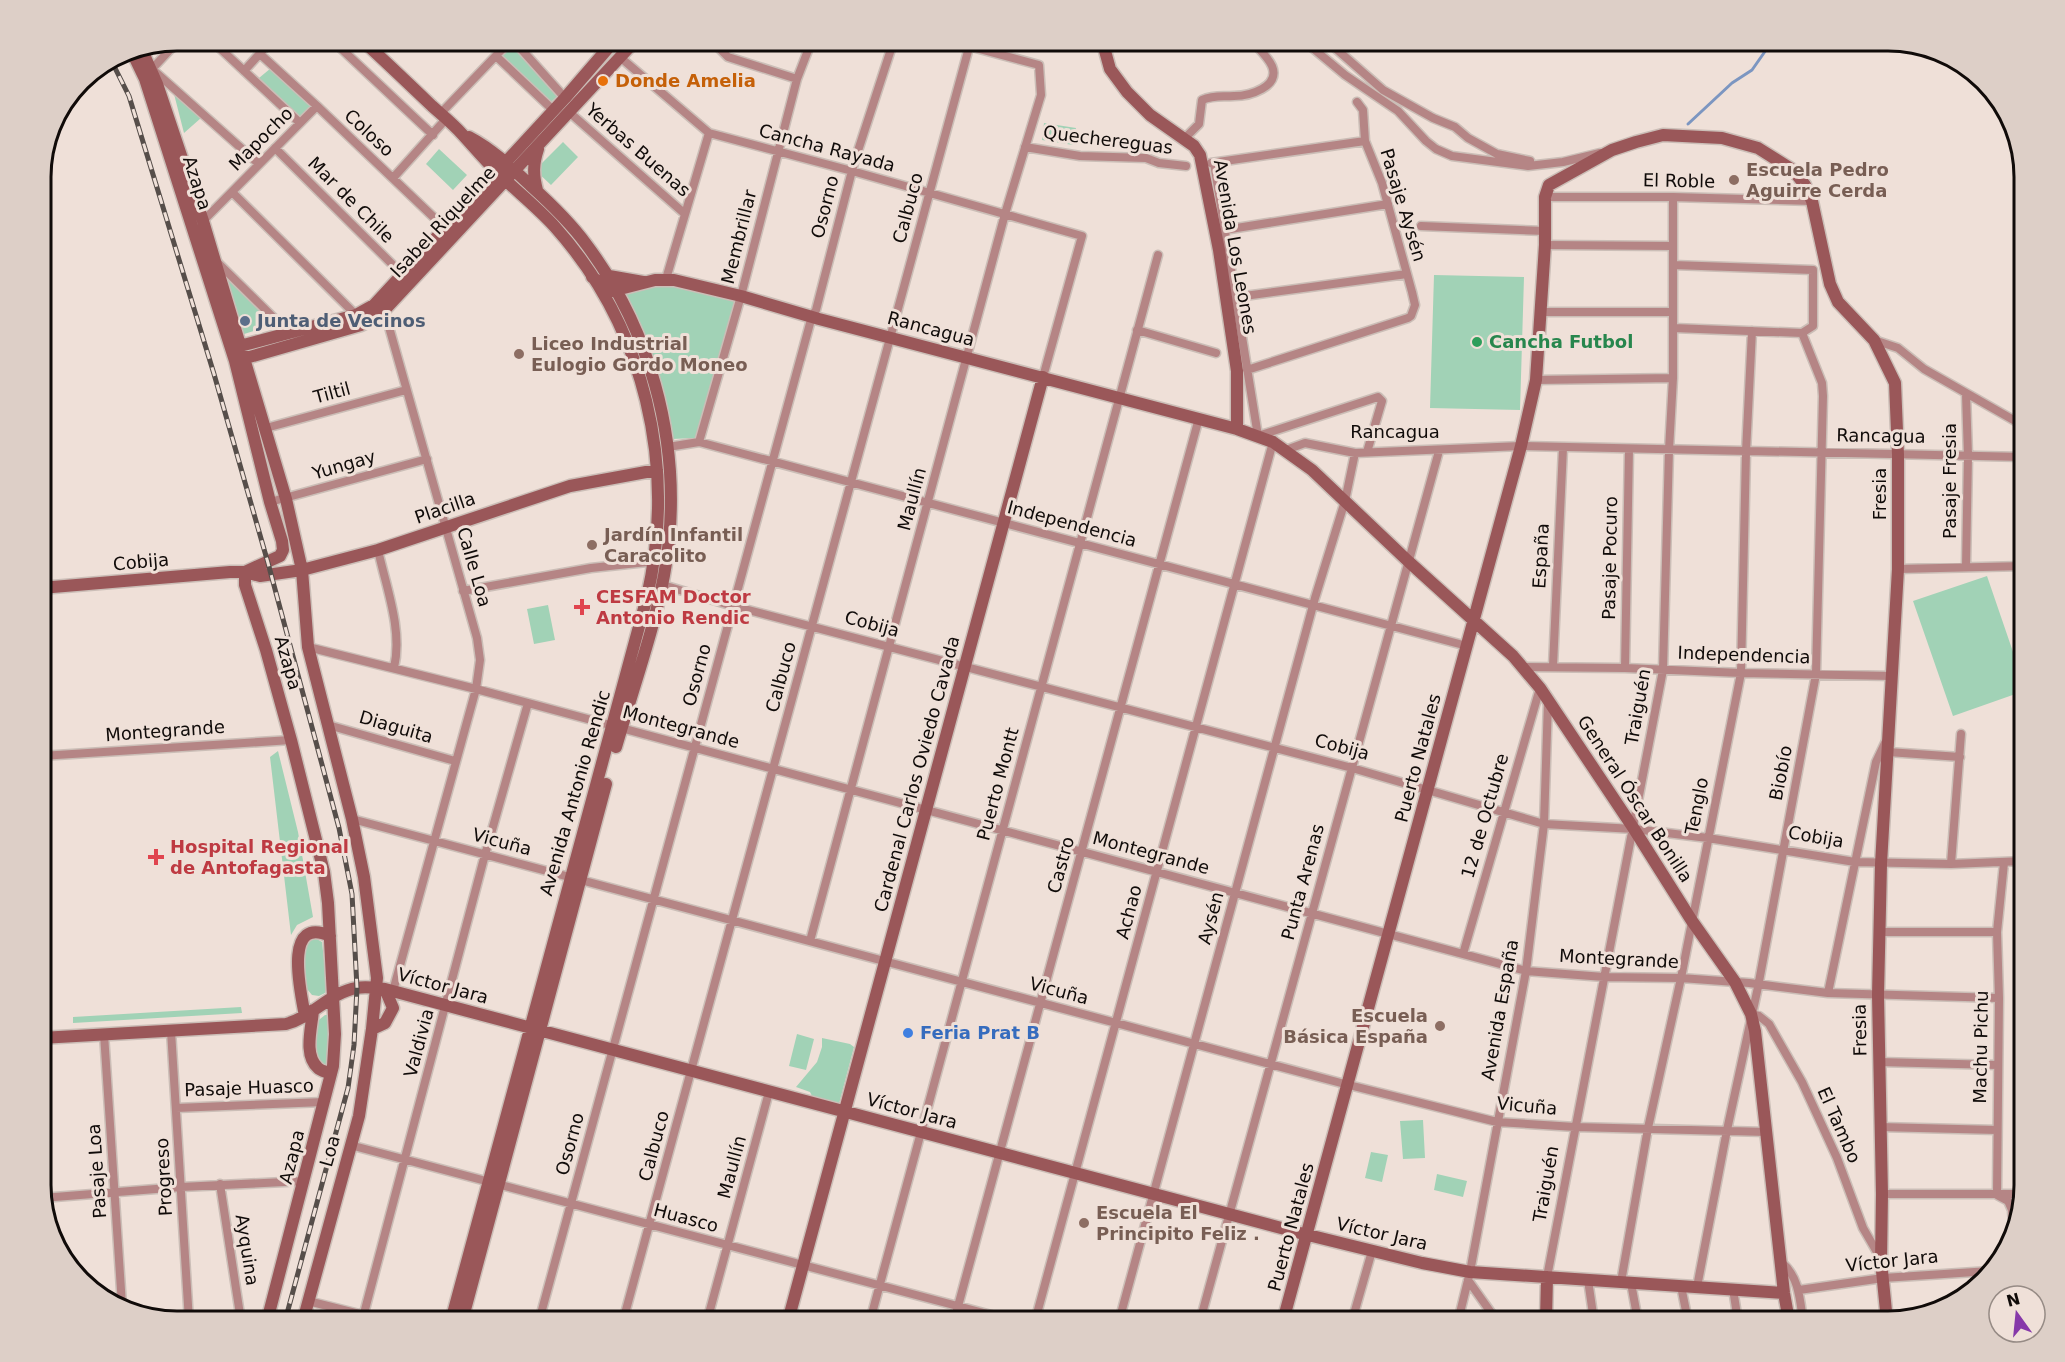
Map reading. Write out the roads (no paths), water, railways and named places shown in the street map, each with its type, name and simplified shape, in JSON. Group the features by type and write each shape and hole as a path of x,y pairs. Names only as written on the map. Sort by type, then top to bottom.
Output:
{"street":[{"path":"169,51 152,69 259,164"},
{"path":"223,51 300,123"},
{"path":"244,71 263,51"},
{"path":"344,51 433,135"},
{"name":"Avenida Antonio Rendic","path":"374,51 462,134 496,172 554,226 592,277 627,339 638,368 656,446 658,515 654,564 617,728"},
{"path":"522,51 565,98"},
{"name":"Isabel Riquelme","path":"240,360 362,325 380,316 506,180 510,167 553,110 605,51"},
{"name":"Isabel Riquelme","path":"236,347 356,315 374,305 496,172 510,167 540,145 627,51"},
{"path":"722,51 728,57 797,79"},
{"name":"Membrillar","path":"699,442 741,296 797,79 808,51"},
{"name":"Osorno","path":"542,1311 852,171 890,51"},
{"name":"Calbuco","path":"626,1311 968,51"},
{"name":"Maullín","path":"810,941 1005,214 1041,94 1039,64 996,51"},
{"name":"Avenida Los Leones","path":"1105,51 1110,69 1121,85 1150,115 1194,146 1208,163 1237,297 1258,436"},
{"path":"1184,139 1199,124 1202,100 1211,96 1236,96 1259,91 1268,86 1273,78 1273,67 1260,51"},
{"path":"1317,51 1346,75 1398,111 1436,149 1452,156 1528,166 1563,162 1612,150"},
{"path":"1339,51 1383,90 1455,128 1497,154 1545,164"},
{"path":"393,178 433,135 443,116 499,53 553,110"},
{"name":"Coloso","path":"260,54 454,236"},
{"name":"Azapa","path":"145,55 152,69 203,220 236,347"},
{"name":"Cancha Rayada","path":"621,58 709,134 852,171 1082,236"},
{"name":"Azapa","path":"134,59 145,79 240,360 266,428 286,499 302,570 308,646 352,819 364,877 377,978 385,989"},
{"name":"Pasaje Aysén","path":"1247,370 1412,316 1415,305 1382,183 1365,141 1363,110 1357,102"},
{"name":"Mapocho","path":"203,220 317,106"},
{"name":"Yerbas Buenas","path":"569,112 685,214"},
{"name":"Avenida Antonio Rendic","path":"454,1311 493,1184 574,879 617,728 663,585 671,516 668,447 658,392 649,364 609,276 585,242 537,191 478,141 462,134"},
{"path":"666,279 709,134"},
{"name":"Fresia","path":"1545,197 1549,185 1612,150 1663,135 1722,138 1758,148 1793,170 1805,185 1812,201 1830,284 1838,302 1874,340 1895,383 1898,455 1898,569 1881,864 1878,994 1881,1261 1886,1311"},
{"path":"1208,163 1365,141"},
{"path":"537,191 533,174 534,159 540,145"},
{"name":"Quechereguas","path":"1026,147 1080,156 1146,158 1159,163 1186,166"},
{"name":"Mar de Chile","path":"275,148 403,275"},
{"name":"Avenida Los Leones","path":"1208,163 1238,371 1237,429"},
{"path":"232,192 356,315 380,316"},
{"name":"El Roble","path":"1545,197 1673,197 1812,201"},
{"name":"Puerto Natales","path":"1286,1311 1521,446 1536,380 1545,245 1545,197"},
{"name":"Traiguén","path":"1545,1311 1547,1277 1664,670 1674,328 1673,197"},
{"path":"1224,230 1388,204"},
{"path":"1421,226 1545,231"},
{"name":"Cardenal Carlos Oviedo Cavada","path":"791,1311 1082,236"},
{"path":"1545,245 1673,246"},
{"name":"Puerto Montt","path":"873,1311 1158,255"},
{"path":"215,260 289,333"},
{"path":"1673,265 1813,270 1813,326 1802,333 1674,328"},
{"path":"1237,297 1407,274"},
{"name":"Rancagua","path":"609,276 647,282"},
{"name":"Avenida Antonio Rendic","path":"592,277 607,288 617,291"},
{"name":"Rancagua","path":"617,291 666,279 741,296 1199,418 1258,436 1286,450 1305,443 1355,453 1521,446 2014,458"},
{"path":"1541,312 1673,312"},
{"name":"Calle Loa","path":"380,316 387,320 464,591 480,660 476,689 433,841 385,989"},
{"path":"1137,330 1216,353"},
{"name":"Tenglo","path":"1635,1311 1626,1282 1648,1128 1681,978 1741,673 1746,452 1752,331"},
{"name":"Biobío","path":"1697,1287 1727,1130 1759,984 1816,674 1822,383 1802,333"},
{"path":"1874,340 1898,348 1924,369 2014,419"},
{"name":"Azapa","path":"240,360 270,502 282,541 282,553 273,560 244,572 245,585 266,650 322,859 328,903 336,1034 331,1074 270,1311"},
{"path":"1536,380 1673,378"},
{"name":"Tiltil","path":"266,428 406,390"},
{"name":"Pasaje Fresia","path":"1966,394 1968,456 1966,567"},
{"path":"1258,436 1378,397 1382,401 1367,452"},
{"name":"Castro","path":"957,1311 1199,418"},
{"name":"Independencia","path":"668,447 699,442 1467,646"},
{"name":"Achao","path":"1038,1311 1273,442"},
{"name":"España","path":"1553,666 1563,448"},
{"name":"Pasaje Pocuro","path":"1625,668 1629,449"},
{"name":"General Óscar Bonilla","path":"1286,450 1312,470 1524,667 1735,982 1751,1014 1755,1030 1787,1311"},
{"name":"Punta Arenas","path":"1203,1311 1439,451"},
{"name":"Aysén","path":"1122,1311 1313,606 1346,501 1355,453"},
{"name":"Yungay","path":"270,502 427,459"},
{"name":"Placilla","path":"244,572 260,576 302,570 378,550 570,486 657,470"},
{"path":"378,550 398,637 398,652 394,668"},
{"path":"464,591 591,568 647,561 654,564"},
{"path":"1898,569 2014,566"},
{"name":"Cobija","path":"51,587 244,572"},
{"name":"Cobija","path":"663,585 812,627 1352,768 1544,824 1634,829 1708,838 1855,862 1881,864 2014,862"},
{"name":"Montegrande","path":"308,646 1526,971 1604,977 1681,978 1759,984 1828,993 1999,998"},
{"name":"Independencia","path":"1524,667 1892,676"},
{"name":"12 de Octubre","path":"1464,954 1540,688"},
{"name":"Avenida España","path":"1461,1311 1526,971 1544,824 1548,701"},
{"name":"Valdivia","path":"365,1311 485,855 528,704"},
{"name":"Diaguita","path":"328,725 455,761"},
{"path":"1951,864 1961,734"},
{"name":"Fresia","path":"1828,993 1876,762 1888,737"},
{"name":"Montegrande","path":"51,755 291,740"},
{"path":"1887,752 1960,757"},
{"name":"Vicuña","path":"352,819 1348,1085 1497,1122 1575,1127 1767,1132"},
{"name":"Machu Pichu","path":"1997,1196 1999,998 1997,932 2004,863"},
{"path":"330,936 312,932 304,937 300,945 298,969 309,1013 309,1050 312,1061 319,1069 331,1074"},
{"path":"1880,932 1997,932"},
{"name":"Víctor Jara","path":"51,1037 285,1024 299,1020 333,997 350,989 363,987 385,989 1469,1276 1547,1277 1784,1293"},
{"path":"372,1029 386,1023 393,1008 385,989"},
{"name":"Loa","path":"306,1311 359,1116 372,1029 385,989"},
{"name":"El Tambo","path":"1751,1014 1759,1016 1769,1024 1802,1082 1837,1158 1863,1228 1881,1261"},
{"name":"Progreso","path":"171,1031 188,1311"},
{"name":"Pasaje Loa","path":"104,1034 121,1297"},
{"path":"1879,1062 1998,1065"},
{"name":"Maullín","path":"710,1311 769,1092"},
{"name":"Pasaje Huasco","path":"176,1108 324,1102"},
{"path":"1880,1127 1997,1130"},
{"name":"Huasco","path":"350,1145 976,1311"},
{"path":"51,1197 220,1184 305,1181"},
{"name":"Ayquina","path":"220,1184 239,1311"},
{"name":"Avenida Antonio Rendic","path":"464,1311 493,1184"},
{"path":"1882,1194 2013,1195"},
{"path":"1997,1196 2008,1201 2012,1209"},
{"path":"1355,1311 1372,1251"},
{"name":"General Óscar Bonilla","path":"1781,1262 1790,1269 1799,1290 1802,1311"},
{"name":"Víctor Jara","path":"1799,1290 1883,1278 1979,1272"},
{"path":"1469,1276 1490,1311"},
{"path":"1588,1280 1592,1311"},
{"path":"1682,1286 1686,1311"},
{"path":"1733,1289 1736,1311"},
{"path":"308,1301 340,1311"}],"waterway":[{"path":"1688,124 1732,83 1752,70 1765,51"}],"railway":[{"path":"115,68 129,96 214,374 268,563 339,828 352,894 357,988 354,1045 348,1088 288,1311"}],"place":[{"name":"Donde Amelia","path":"603,81"},
{"name":"Escuela Pedro Aguirre Cerda","path":"1734,180"},
{"name":"Junta de Vecinos","path":"245,321"},
{"name":"Cancha Futbol","path":"1477,342"},
{"name":"Liceo Industrial Eulogio Gordo Moneo","path":"519,354"},
{"name":"Jardín Infantil Caracolito","path":"592,545"},
{"name":"CESFAM Doctor Antonio Rendic","path":"582,607"},
{"name":"Hospital Regional de Antofagasta","path":"156,857"},
{"name":"Escuela Básica España","path":"1440,1026"},
{"name":"Feria Prat B","path":"908,1033"},
{"name":"Escuela El Principito Feliz .","path":"1084,1223"}]}
